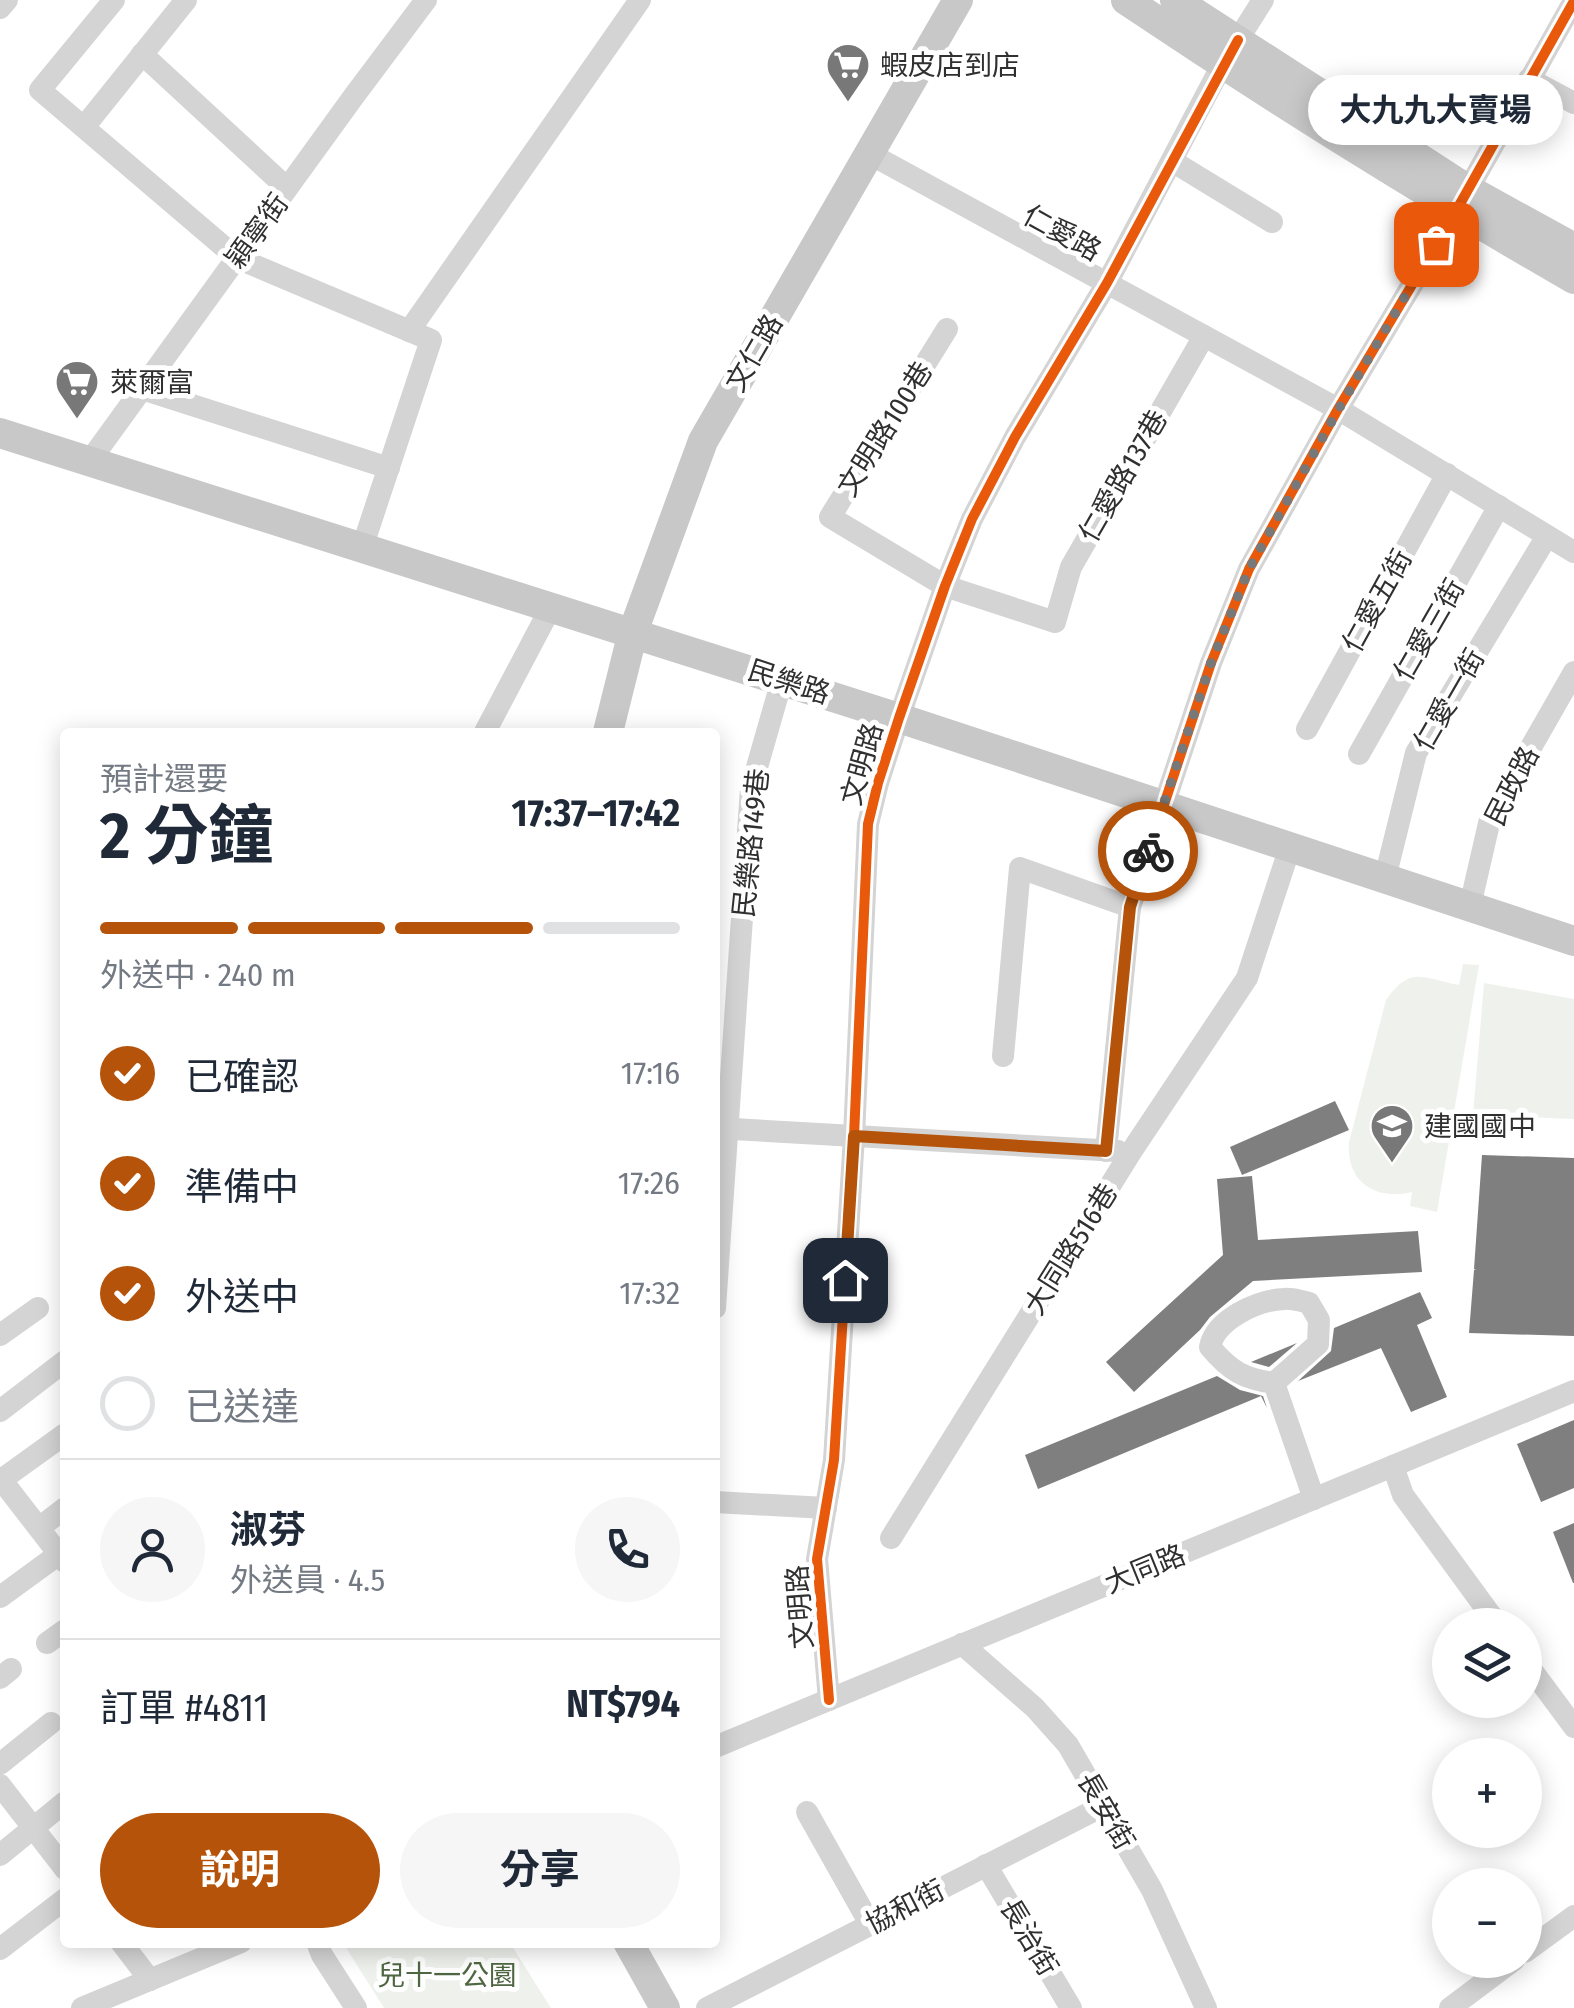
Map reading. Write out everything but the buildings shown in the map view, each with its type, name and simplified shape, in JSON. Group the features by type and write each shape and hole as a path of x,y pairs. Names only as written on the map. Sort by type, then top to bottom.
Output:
{"main road":[{"name":"文仁路","path":"609,728 633,632 702,442 958,0"},
{"path":"1126,0 1230,52 1461,200 1574,279"},
{"path":"1175,0 1230,52"},
{"path":"1461,200 1574,248"},
{"name":"民樂路","path":"0,433 900,718 1574,940"},
{"path":"631,1948 665,2008"}],"street":[{"path":"0,8 7,0"},
{"path":"114,0 40,90 237,258 431,340 362,548"},
{"path":"84,127 186,0"},
{"name":"穎寧街","path":"89,462 426,0"},
{"path":"409,330 640,0"},
{"name":"文明路","path":"829,1700 817,1559 834,1460 868,824 878,783 972,519 1015,437 1107,283 1230,52 1263,0"},
{"path":"1106,1151 1130,907 1211,663 1249,569 1574,0"},
{"path":"142,54 287,188"},
{"path":"1529,79 1574,103"},
{"name":"仁愛路","path":"870,154 1338,410 1574,552"},
{"path":"1172,161 1272,222"},
{"name":"文明路100巷","path":"945,586 830,516 948,329"},
{"name":"仁愛路137巷","path":"945,586 1055,622 1071,566 1204,336"},
{"path":"142,389 389,468"},
{"name":"仁愛五街","path":"1307,729 1446,474"},
{"name":"仁愛三街","path":"1359,754 1499,506"},
{"name":"仁愛一街","path":"1385,878 1416,753 1546,536"},
{"path":"487,728 551,607"},
{"name":"民政路","path":"1470,906 1490,819 1574,672"},
{"name":"民樂路149巷","path":"720,1179 751,788 782,680"},
{"name":"大同路516巷","path":"891,1538 1131,1152 1247,978 1290,846"},
{"path":"1003,1056 1020,868 1130,907"},
{"path":"722,1128 1131,1152"},
{"path":"1284,1299 1309,1302 1319,1320 1318,1344 1274,1384 1234,1371 1210,1347 1212,1335 1227,1320 1253,1307 1284,1299"},
{"path":"0,1336 38,1308"},
{"path":"0,1411 60,1366"},
{"path":"1274,1384 1314,1499"},
{"name":"大同路","path":"720,1744 1574,1391"},
{"path":"60,1438 1,1479 9,1508 39,1528 60,1555"},
{"path":"1393,1466 1403,1496 1485,1608"},
{"path":"720,1502 826,1508"},
{"path":"39,1528 60,1512"},
{"path":"0,1598 60,1559"},
{"name":"長安街","path":"962,1644 1034,1708 1068,1745 1152,1890 1206,2008"},
{"path":"1542,1684 1574,1727"},
{"path":"0,1764 52,1723"},
{"path":"0,1785 60,1863"},
{"path":"0,1855 60,1806"},
{"name":"協和街","path":"707,2008 1103,1806"},
{"path":"807,1812 870,1924"},
{"name":"長治街","path":"986,1865 1071,2008"},
{"path":"0,1949 60,1903"},
{"path":"1542,1940 1574,1916"},
{"path":"126,1948 150,1980"},
{"path":"82,2008 227,1948"},
{"path":"319,1948 356,2008"},
{"path":"1450,2008 1490,1978"}],"green space":[{"path":"1463,964 1479,965 1437,1212 1410,1206 1412,1192 1386,1194 1366,1185 1352,1168 1349,1142 1386,1000 1410,978 1426,977 1459,985"},
{"path":"1484,983 1574,999 1574,1119 1473,1115"},
{"name":"兒十一公園","path":"346,1948 513,1948 551,2008 384,2008"}],"cycle path":[{"path":"1106,1151 1130,907 1211,663 1249,569 1574,1"},
{"path":"829,1700 817,1559 834,1460 868,824 878,783 972,519 1015,437 1107,283 1238,40"}],"way so far":[{"path":"1148,851 1211,663 1249,569 1436,244"}],"place":[{"name":"蝦皮店到店","path":"848,103"},
{"name":"大九九大賣場","path":"1436,244"},
{"name":"萊爾富","path":"77,420"},
{"name":"建國國中","path":"1392,1164"}],"route":[{"path":"845,1280 854,1136 1106,1151 1130,907 1148,851"}]}
